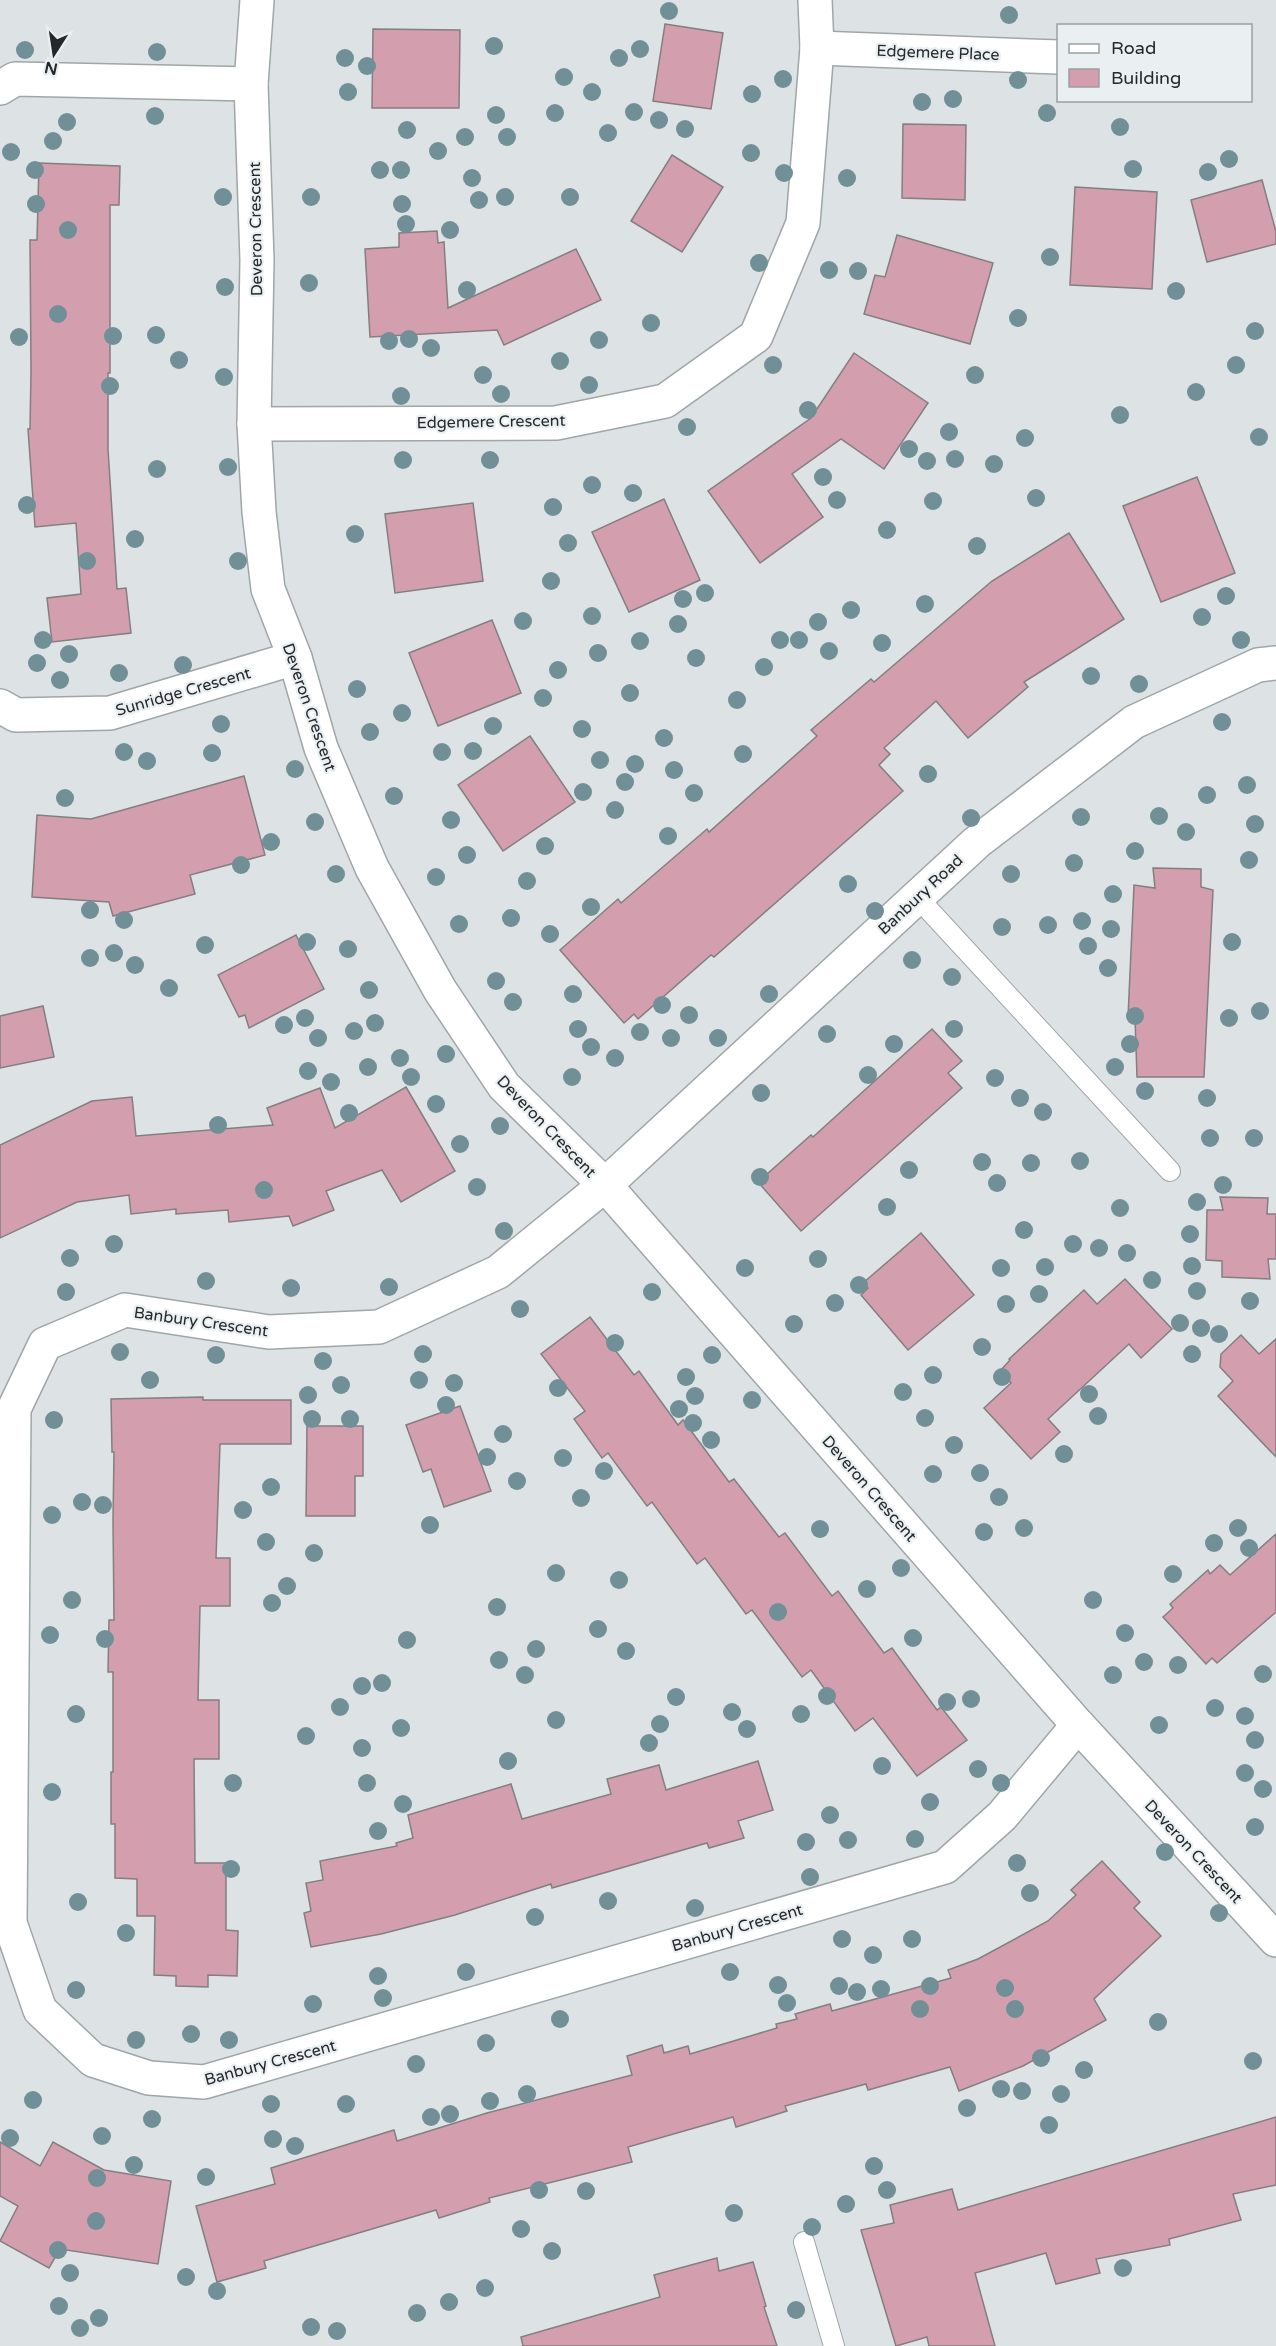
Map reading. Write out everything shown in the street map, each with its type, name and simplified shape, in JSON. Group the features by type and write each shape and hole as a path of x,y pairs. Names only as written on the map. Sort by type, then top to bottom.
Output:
{"street":[{"name":"Deveron Crescent","path":"257,0 251,84 257,260 254,424 259,512 268,589 295,658 321,748 372,868 440,990 504,1086 604,1185 1078,1725 1276,1940"},
{"name":"Edgemere Crescent","path":"254,424 556,423 665,401 756,336 803,223 817,48 815,0"},
{"name":"Edgemere Place","path":"817,48 1057,57"},
{"path":"0,88 15,79 251,84"},
{"name":"Sunridge Crescent","path":"0,706 16,715 110,713 295,658"},
{"name":"Banbury Road","path":"604,1185 977,842 1134,722 1258,665 1276,663"},
{"name":"Banbury Crescent","path":"604,1185 498,1272 379,1326 269,1332 125,1310 45,1344 14,1409 10,1911 10,1923 40,2010 93,2060 149,2078 204,2082 945,1867 1002,1816 1078,1725"}],"lane":[{"path":"917,897 1170,1171"},
{"path":"804,2242 834,2346"}],"building":[{"path":"665,24 723,33 711,109 653,101"},
{"path":"373,29 460,30 459,108 372,108"},
{"path":"903,124 966,125 965,200 902,198"},
{"path":"672,155 723,187 682,252 631,221"},
{"path":"39,163 120,166 119,205 110,205 108,449 117,589 126,588 131,633 52,642 47,598 81,594 76,523 35,527 28,429 30,429 31,371 30,240 37,240"},
{"path":"1262,180 1276,232 1276,244 1207,262 1191,200"},
{"path":"1075,187 1157,192 1152,289 1070,285"},
{"path":"437,231 438,243 444,242 448,308 576,249 601,300 504,345 497,330 370,337 365,249 399,247 399,233"},
{"path":"897,235 993,263 970,344 864,314 875,275 885,277"},
{"path":"854,353 928,403 884,469 841,439 792,474 823,517 760,563 708,491 811,418"},
{"path":"1197,477 1235,573 1161,602 1123,506"},
{"path":"664,499 700,580 629,612 592,532"},
{"path":"473,503 483,581 395,593 385,514"},
{"path":"1069,533 1124,619 1024,682 1028,687 968,738 936,701 884,748 890,754 879,765 903,791 714,957 711,955 638,1019 634,1014 624,1023 560,950 618,899 621,903 707,829 709,832 817,736 811,730 871,679 874,682 992,581"},
{"path":"492,620 521,693 438,726 409,653"},
{"path":"530,736 575,802 503,851 458,785"},
{"path":"244,776 265,855 190,875 195,894 113,916 109,902 32,897 37,815 91,819"},
{"path":"1153,868 1201,869 1201,887 1213,890 1204,1077 1137,1077 1135,1018 1128,1017 1134,885 1155,888"},
{"path":"296,935 324,989 249,1028 245,1015 239,1017 218,975"},
{"path":"43,1006 54,1057 0,1068 0,1016"},
{"path":"932,1029 962,1061 948,1073 962,1088 801,1231 758,1182 811,1135 813,1137"},
{"path":"406,1087 455,1171 401,1202 382,1170 326,1191 334,1210 293,1226 289,1216 229,1222 228,1210 176,1214 176,1209 131,1214 129,1195 77,1202 0,1238 0,1145 92,1101 132,1097 136,1136 273,1125 267,1108 320,1088 335,1128"},
{"path":"1220,1197 1268,1198 1267,1214 1276,1214 1276,1259 1268,1259 1270,1279 1222,1277 1222,1261 1206,1260 1207,1210 1223,1210"},
{"path":"921,1233 974,1295 908,1350 861,1295 868,1288 863,1283"},
{"path":"1125,1279 1172,1329 1141,1358 1129,1344 1048,1419 1060,1432 1031,1459 984,1408 1011,1383 1000,1371 1009,1359 1084,1290 1097,1304"},
{"path":"590,1317 634,1375 639,1371 678,1425 683,1420 729,1482 734,1479 779,1537 785,1533 832,1596 838,1591 884,1653 892,1648 937,1710 941,1707 967,1740 917,1776 873,1718 855,1731 811,1670 802,1677 752,1610 746,1614 705,1558 697,1564 652,1502 647,1506 608,1453 602,1458 574,1419 585,1411 541,1354"},
{"path":"1241,1335 1259,1354 1276,1339 1276,1457 1218,1396 1233,1381 1220,1367 1221,1354"},
{"path":"203,1397 203,1400 291,1400 291,1444 220,1444 216,1558 230,1558 230,1606 200,1606 198,1700 219,1700 219,1759 194,1759 195,1863 226,1863 226,1930 238,1931 237,1976 208,1975 208,1987 176,1986 176,1976 154,1975 155,1916 137,1916 137,1879 115,1878 115,1824 111,1824 113,1672 108,1672 109,1620 114,1620 114,1452 112,1452 111,1399"},
{"path":"460,1406 491,1491 444,1507 431,1469 423,1472 406,1425"},
{"path":"307,1426 363,1426 363,1476 355,1476 355,1516 306,1516"},
{"path":"1276,1534 1276,1612 1217,1663 1212,1658 1206,1664 1163,1617 1173,1608 1170,1604 1208,1570 1210,1574 1220,1565 1230,1575"},
{"path":"758,1761 773,1810 738,1821 744,1838 709,1848 707,1843 552,1888 551,1884 455,1915 381,1934 311,1947 304,1913 311,1911 306,1883 323,1880 320,1861 397,1846 396,1843 413,1838 408,1815 511,1784 522,1819 611,1794 607,1779 659,1765 666,1790"},
{"path":"1102,1861 1140,1902 1134,1908 1161,1936 1094,1999 1106,2020 1023,2066 959,2091 950,2067 868,2090 866,2084 785,2106 787,2111 736,2127 733,2117 628,2147 632,2162 489,2198 490,2202 439,2218 436,2210 264,2261 266,2268 217,2282 196,2206 275,2184 271,2168 394,2130 397,2141 487,2113 632,2075 627,2056 662,2045 664,2053 688,2046 690,2054 777,2028 776,2024 797,2019 795,2014 830,2004 832,2011 951,1978 948,1970 978,1959 1048,1921 1076,1895 1071,1890"},
{"path":"1276,2117 1276,2185 1233,2194 1241,2220 1169,2239 1170,2245 1096,2259 1100,2273 1056,2284 1046,2253 975,2273 995,2346 929,2346 927,2337 896,2346 861,2230 894,2223 890,2205 952,2189 958,2210"},
{"path":"0,2142 40,2166 53,2142 104,2170 171,2181 158,2264 60,2249 49,2268 0,2241 18,2206 0,2196"},
{"path":"717,2258 719,2271 753,2262 777,2346 523,2346 521,2337 660,2297 654,2275"}]}
